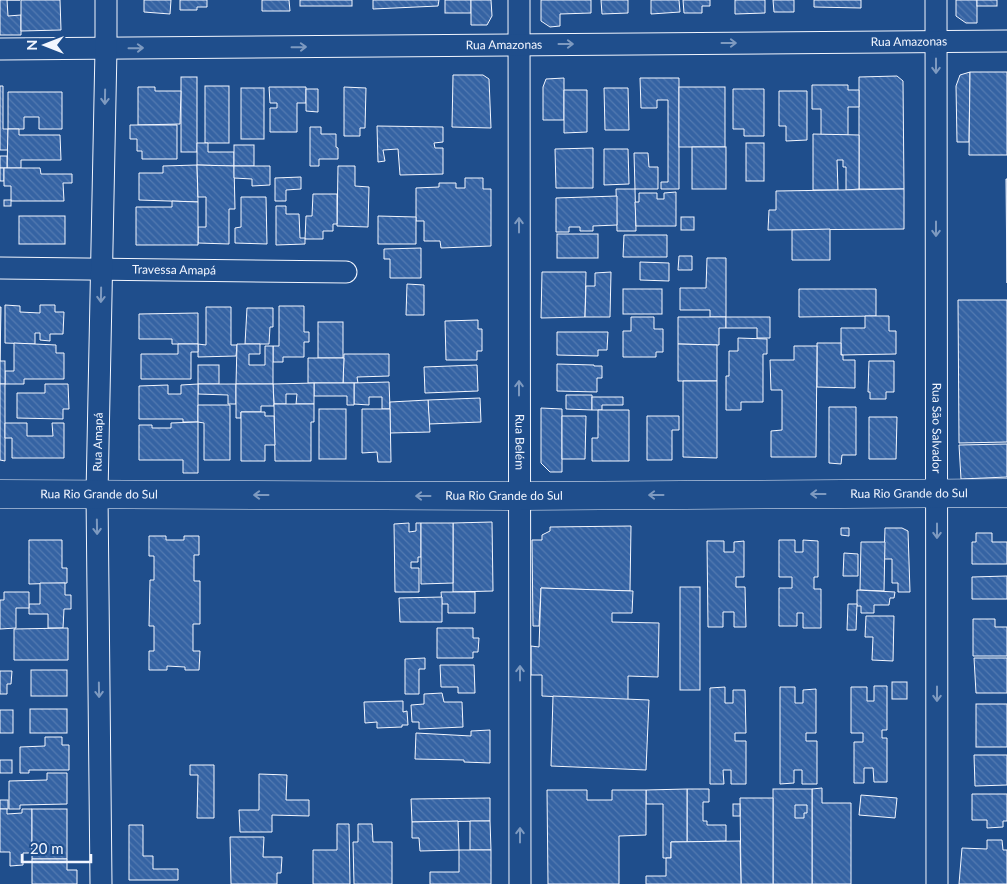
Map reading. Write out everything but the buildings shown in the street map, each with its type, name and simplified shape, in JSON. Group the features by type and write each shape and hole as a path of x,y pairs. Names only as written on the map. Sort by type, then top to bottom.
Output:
{"street":[{"name":"Rua Amapá","path":"101,884 97,494 106,0"},
{"name":"Rua Belém","path":"519,0 520,884"},
{"name":"Rua São Salvador","path":"936,0 937,884"},
{"name":"Rua Amazonas","path":"0,49 1007,41"},
{"name":"Travessa Amapá","path":"0,268 346,272"},
{"name":"Rua Rio Grande do Sul","path":"0,494 520,496 1007,493"}]}
